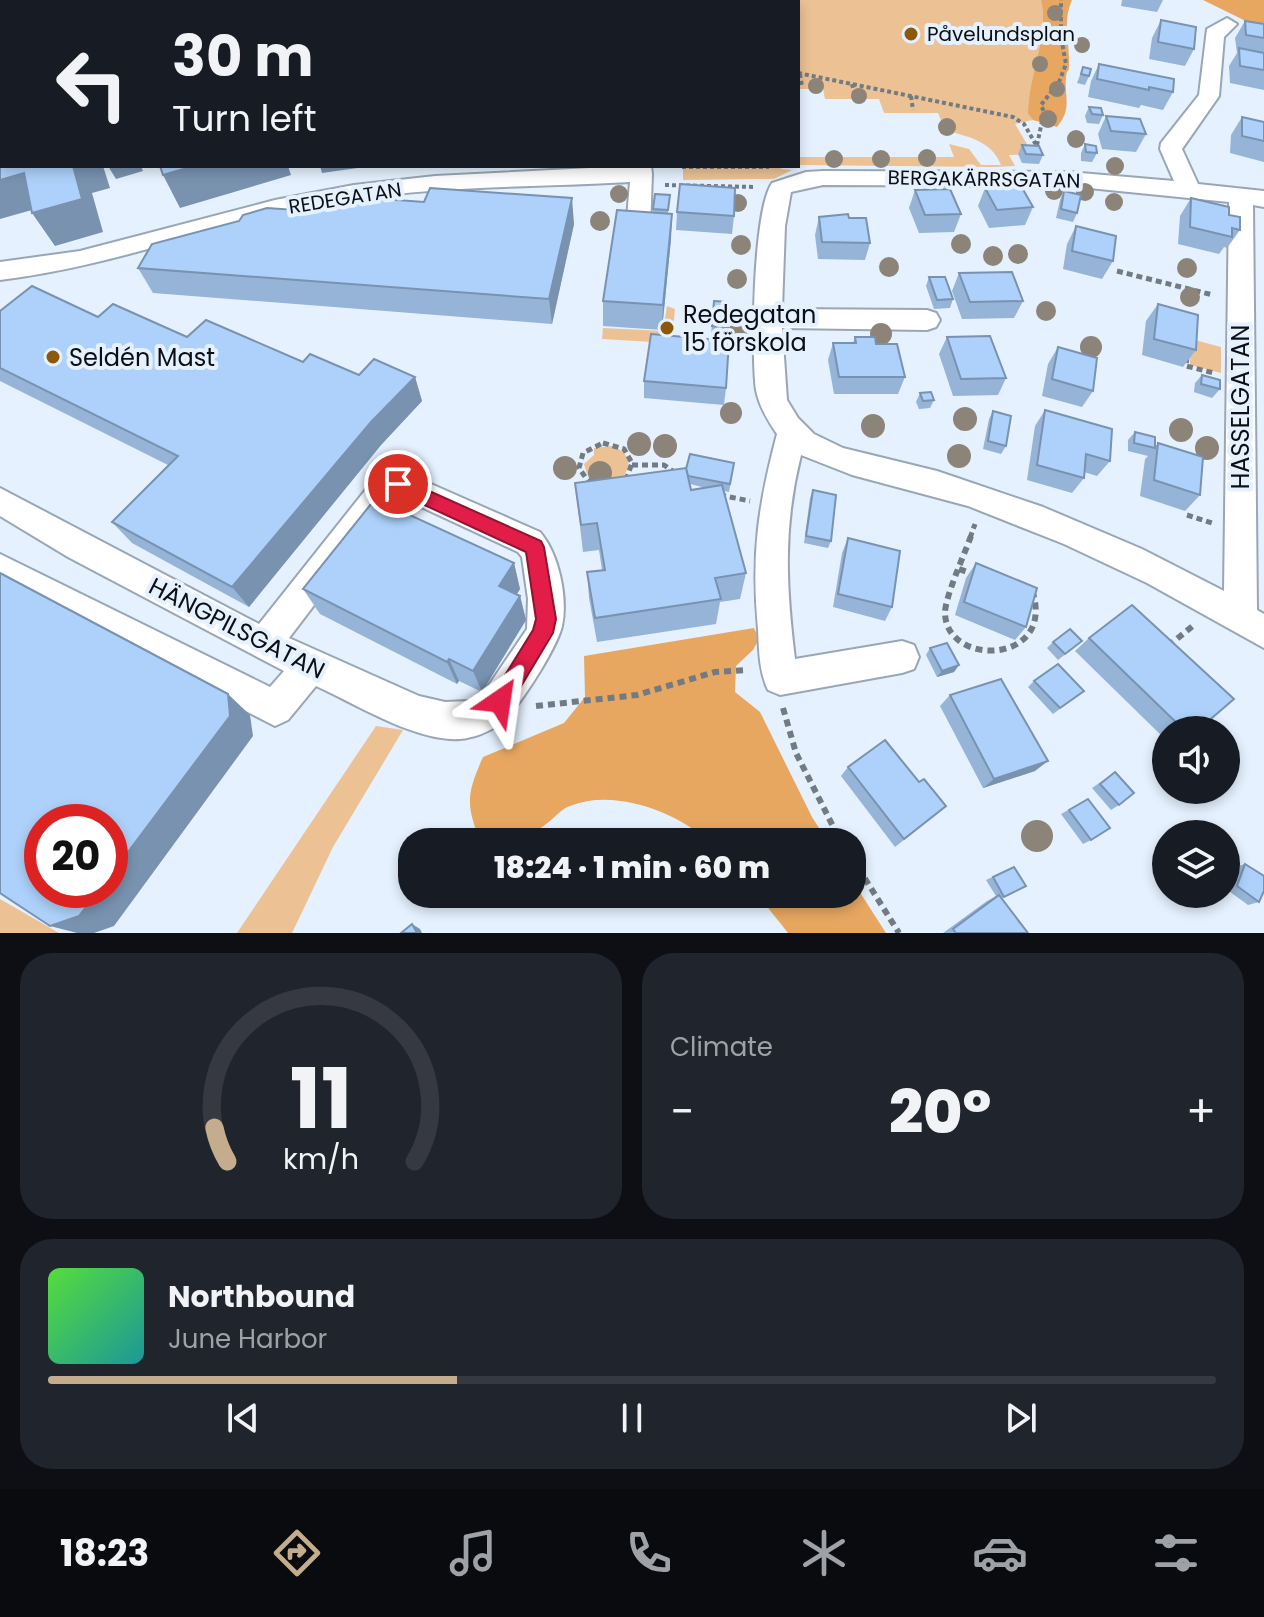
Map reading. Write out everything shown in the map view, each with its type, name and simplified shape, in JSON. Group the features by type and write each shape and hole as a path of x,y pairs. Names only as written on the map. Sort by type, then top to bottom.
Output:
{"street":[{"path":"1189,189 1171,149 1172,143 1209,96 1214,37 1217,29 1227,24"},
{"path":"638,230 641,175"},
{"name":"REDEGATAN","path":"0,271 48,267 98,256 314,199 396,188 641,175"},
{"path":"778,178 770,318 771,391 782,420 792,432 814,448 838,458 923,480 1047,523 1123,557 1240,619"},
{"name":"BERGAKÄRRSGATAN","path":"778,178 1056,179 1189,189 1252,198"},
{"name":"HASSELGATAN","path":"1240,619 1241,302 1252,198"},
{"path":"770,318 927,320"},
{"path":"792,432 774,506 771,591 780,678 902,657"},
{"path":"264,644 382,492 389,487 406,486 529,542 538,555 546,619 543,633 500,701 485,714"},
{"name":"HÄNGPILSGATAN","path":"4,509 310,667 439,719 460,721 485,714"},
{"path":"0,568 275,708 310,667"}],"path":[{"path":"1037,145 1044,112 1041,105 1059,82 1066,64 1061,37 1061,0"},
{"path":"800,73 1013,117 1024,124 1056,179"},
{"path":"800,78 802,87"},
{"path":"852,84 855,96"},
{"path":"911,96 913,110"},
{"path":"691,168 778,178"},
{"path":"641,175 778,178"},
{"path":"1117,271 1241,302"},
{"path":"1187,351 1186,366 1240,380"},
{"path":"603,443 624,449 632,465 624,480 606,486 588,481 579,468 579,460 586,450 603,443"},
{"path":"632,465 669,466 677,472 678,482"},
{"path":"706,492 774,506"},
{"path":"982,500 944,621 956,638 983,649 1007,651 1026,641 1034,625 1036,606 1029,587"},
{"path":"959,569 973,574 982,572"},
{"path":"1161,652 1240,619"},
{"path":"485,714 637,695 715,672 752,669 780,678 783,711 796,753 834,828"},
{"path":"866,880 899,933"}],"shaded area":[{"name":"Påvelundsplan","path":"800,0 1041,0 1042,28 1028,114 1033,120 1015,124 1033,154 1009,155 1015,166 800,165 800,157 954,157 949,144 969,149 981,165 1001,165 985,145 945,130 938,113 884,113 879,99 825,99 823,89 800,89"},
{"path":"1041,0 1072,0 1067,24 1069,69 1066,108 1057,127 1033,120 1028,114 1042,28"},
{"path":"1203,0 1264,0 1264,30"},
{"path":"683,168 792,170 774,179 683,180"},
{"path":"667,306 675,309 673,330 653,342 602,339 603,328 663,331"},
{"path":"1191,339 1221,347 1221,373 1190,365"},
{"path":"612,446 626,455 628,464 625,474 621,479 594,480 587,474 584,464 594,455 594,448"},
{"path":"754,628 759,639 753,650 736,666 735,692 760,712 819,828 691,828 644,806 606,800 567,807 540,828 476,828 470,799 483,757 564,723 585,697 584,656"},
{"path":"376,726 403,730 333,847 292,933 237,933"},
{"path":"0,899 59,933 0,933"},
{"path":"866,902 886,933 788,933 768,908 866,908"}],"building":[{"path":"1161,20 1196,27 1194,49 1158,42"},
{"path":"1245,21 1264,24 1264,38 1246,35"},
{"path":"1239,48 1264,53 1264,70 1240,66"},
{"path":"1099,64 1174,79 1173,92 1097,79"},
{"path":"1083,67 1091,69 1089,76 1081,74"},
{"path":"1089,107 1101,108 1103,115 1092,114"},
{"path":"1106,116 1140,119 1146,134 1111,131"},
{"path":"1242,117 1264,122 1264,141 1242,136"},
{"path":"1085,144 1096,146 1097,153 1086,152"},
{"path":"1022,145 1039,146 1043,155 1026,154"},
{"path":"0,168 74,168 82,199 32,213 24,173 0,180"},
{"path":"161,168 187,168 163,175"},
{"path":"680,184 735,188 734,216 677,212"},
{"path":"1021,186 1033,207 997,210 985,188"},
{"path":"430,188 572,198 549,299 138,268 152,244 239,221 243,215 267,208 310,211 316,199 328,200 330,194 344,195 341,201 352,202 355,197 424,202"},
{"path":"950,189 961,214 925,215 915,190"},
{"path":"1064,191 1081,195 1077,213 1061,209"},
{"path":"655,194 670,195 668,210 653,209"},
{"path":"1191,198 1229,207 1229,215 1240,217 1240,230 1232,228 1232,237 1190,227"},
{"path":"617,210 672,214 663,305 603,301"},
{"path":"848,214 849,218 866,218 870,243 822,242 819,217"},
{"path":"1076,226 1116,236 1113,261 1072,251"},
{"path":"1012,272 1023,301 970,302 959,273"},
{"path":"929,277 945,277 953,299 937,300"},
{"path":"32,286 98,317 113,304 187,337 206,320 303,362 310,354 359,375 374,359 415,377 371,422 232,587 112,522 178,456 0,368 0,311"},
{"path":"714,301 729,302 728,327 712,326"},
{"path":"1158,304 1198,315 1196,350 1154,339"},
{"path":"794,311 807,312 808,316 794,316"},
{"path":"651,334 729,341 726,388 644,381"},
{"path":"990,336 1006,378 961,379 947,337"},
{"path":"855,337 875,337 876,344 897,344 905,377 839,377 833,343 856,343"},
{"path":"1058,347 1097,358 1093,391 1052,379"},
{"path":"1202,375 1220,380 1220,389 1201,384"},
{"path":"931,392 934,400 923,401 920,393"},
{"path":"1045,410 1112,429 1110,461 1086,454 1084,478 1037,465"},
{"path":"993,411 1011,416 1006,446 988,441"},
{"path":"1135,432 1155,437 1155,448 1134,443"},
{"path":"1158,443 1203,457 1200,495 1154,480"},
{"path":"690,454 734,463 730,484 688,476 686,469"},
{"path":"686,468 691,490 722,485 746,573 715,578 721,599 595,618 587,572 605,570 597,523 581,525 575,483"},
{"path":"813,490 836,495 831,541 806,536"},
{"path":"375,499 514,563 499,586 520,596 473,671 449,659 447,662 303,589"},
{"path":"848,538 900,551 892,607 838,594"},
{"path":"976,563 1037,588 1026,627 964,602"},
{"path":"0,573 228,694 230,716 128,852 128,804 24,804 24,908 85,908 79,916 50,926 0,893"},
{"path":"1132,605 1234,699 1214,716 1170,716 1089,638"},
{"path":"1070,629 1082,641 1065,654 1053,642"},
{"path":"947,643 959,665 942,671 930,648"},
{"path":"1058,664 1084,691 1060,708 1034,681"},
{"path":"1001,679 1048,761 994,779 950,695"},
{"path":"885,740 919,782 924,779 946,806 904,839 848,767"},
{"path":"1115,772 1134,793 1119,805 1100,784"},
{"path":"1088,799 1110,828 1091,840 1069,810"},
{"path":"1245,864 1264,876 1264,891 1259,902 1240,888"},
{"path":"1014,867 1026,886 1004,897 993,877"},
{"path":"999,895 1028,933 956,933 953,929"},
{"path":"412,924 417,933 401,933"}],"place":[{"name":"Påvelundsplan","path":"911,34"},
{"name":"Redegatan 15 förskola","path":"667,328"},
{"name":"Seldén Mast","path":"53,357"}],"route":[{"path":"398,484 535,547 546,619 543,633 500,701"}]}
